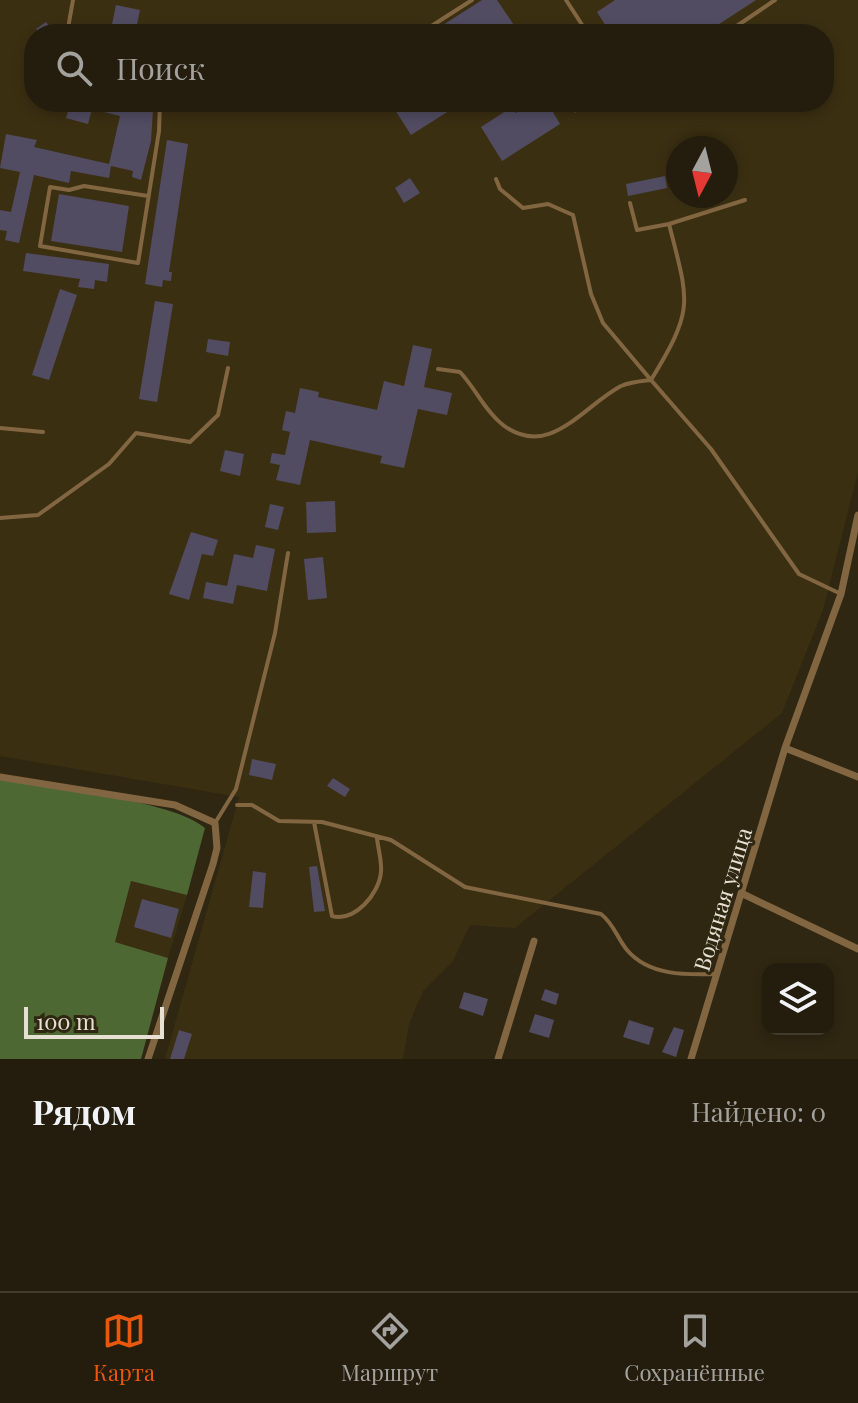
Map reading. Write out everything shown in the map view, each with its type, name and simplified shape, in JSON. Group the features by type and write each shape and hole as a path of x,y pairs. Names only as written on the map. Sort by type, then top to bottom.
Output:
{"street":[{"name":"Водяная улица","path":"691,1059 785,748 841,594 858,515"},
{"path":"785,748 858,777"},
{"path":"0,777 175,805 215,823 217,848 213,864 148,1059"},
{"path":"743,894 858,949"},
{"path":"498,1059 534,941"}],"lane":[{"path":"69,24 73,0"},
{"path":"435,24 472,0"},
{"path":"566,0 582,24"},
{"path":"740,24 775,0"},
{"path":"148,196 84,186 69,190 50,187 40,246 138,263 159,131 160,112"},
{"path":"496,179 500,189 523,208 548,204 573,215 591,294 603,323 711,449 799,574 841,594"},
{"path":"630,203 637,230 669,224 745,200"},
{"path":"438,369 460,372 490,413 505,426 535,438 552,435 622,386 651,380 678,335 686,308 687,292 669,224"},
{"path":"0,518 38,515 109,464 136,433 190,442 218,415 228,368"},
{"path":"0,428 43,432"},
{"path":"215,823 236,789 275,633 288,553"},
{"path":"237,805 252,805 279,821 314,822 403,846 437,872 465,887 601,914 627,950 643,964 672,973 718,974"},
{"path":"314,822 332,916 339,918 357,910 378,885 381,873 377,838"}],"shaded area":[{"path":"0,0 858,0 858,472 823,610 782,713 515,928 470,925 453,961 423,991 409,1024 403,1059 165,1059 239,797 0,756"},
{"path":"131,880 187,895 168,958 115,942"}],"green space":[{"path":"0,780 138,803 189,818 205,828 187,895 131,881 115,942 168,958 141,1059 0,1059"}],"building":[{"path":"482,0 497,0 513,24 445,24"},
{"path":"615,0 756,0 719,24 605,24 597,12"},
{"path":"116,5 140,10 137,24 112,24"},
{"path":"68,112 91,112 88,124 66,118"},
{"path":"104,112 153,112 151,141 141,180 132,177 133,171 111,166 109,178 71,171 69,183 34,175 19,243 5,240 7,231 0,230 0,210 11,212 20,172 0,168 6,134 37,140 34,147 109,164 120,116"},
{"path":"396,112 447,112 411,135"},
{"path":"504,112 553,112 560,124 502,161 481,127"},
{"path":"167,140 188,144 169,272 172,272 171,281 163,280 162,287 145,284"},
{"path":"665,176 666,188 628,196 626,184"},
{"path":"410,178 420,193 404,203 395,188"},
{"path":"59,194 129,206 122,252 51,241"},
{"path":"26,253 109,264 107,282 95,280 94,289 78,287 80,279 23,271"},
{"path":"60,289 77,295 49,380 32,375"},
{"path":"155,301 173,304 157,402 139,399"},
{"path":"208,339 230,342 228,356 206,352"},
{"path":"413,345 432,349 424,387 452,393 447,415 418,409 404,468 380,463 382,456 310,440 300,485 276,480 280,465 270,463 272,453 285,455 290,432 282,430 286,411 295,413 300,388 319,392 318,397 377,410 384,381 404,386"},
{"path":"225,450 244,454 240,476 220,471"},
{"path":"335,501 336,532 307,533 306,502"},
{"path":"270,504 284,507 278,530 265,527"},
{"path":"191,532 218,540 213,556 202,554 189,600 169,594"},
{"path":"256,545 275,549 267,591 237,585 233,604 203,598 206,582 227,586 234,554 253,558"},
{"path":"323,557 327,598 308,600 304,559"},
{"path":"252,759 276,764 272,780 249,775"},
{"path":"333,778 350,789 345,797 327,786"},
{"path":"317,866 325,911 314,912 309,867"},
{"path":"253,871 266,873 263,908 249,907"},
{"path":"142,899 179,909 171,938 134,927"},
{"path":"545,989 559,994 556,1005 541,1000"},
{"path":"464,992 488,999 483,1016 459,1008"},
{"path":"535,1014 554,1020 549,1038 529,1032"},
{"path":"629,1020 654,1028 649,1045 623,1037"},
{"path":"674,1027 684,1030 676,1057 662,1052"},
{"path":"179,1030 192,1034 184,1059 170,1059"}]}
